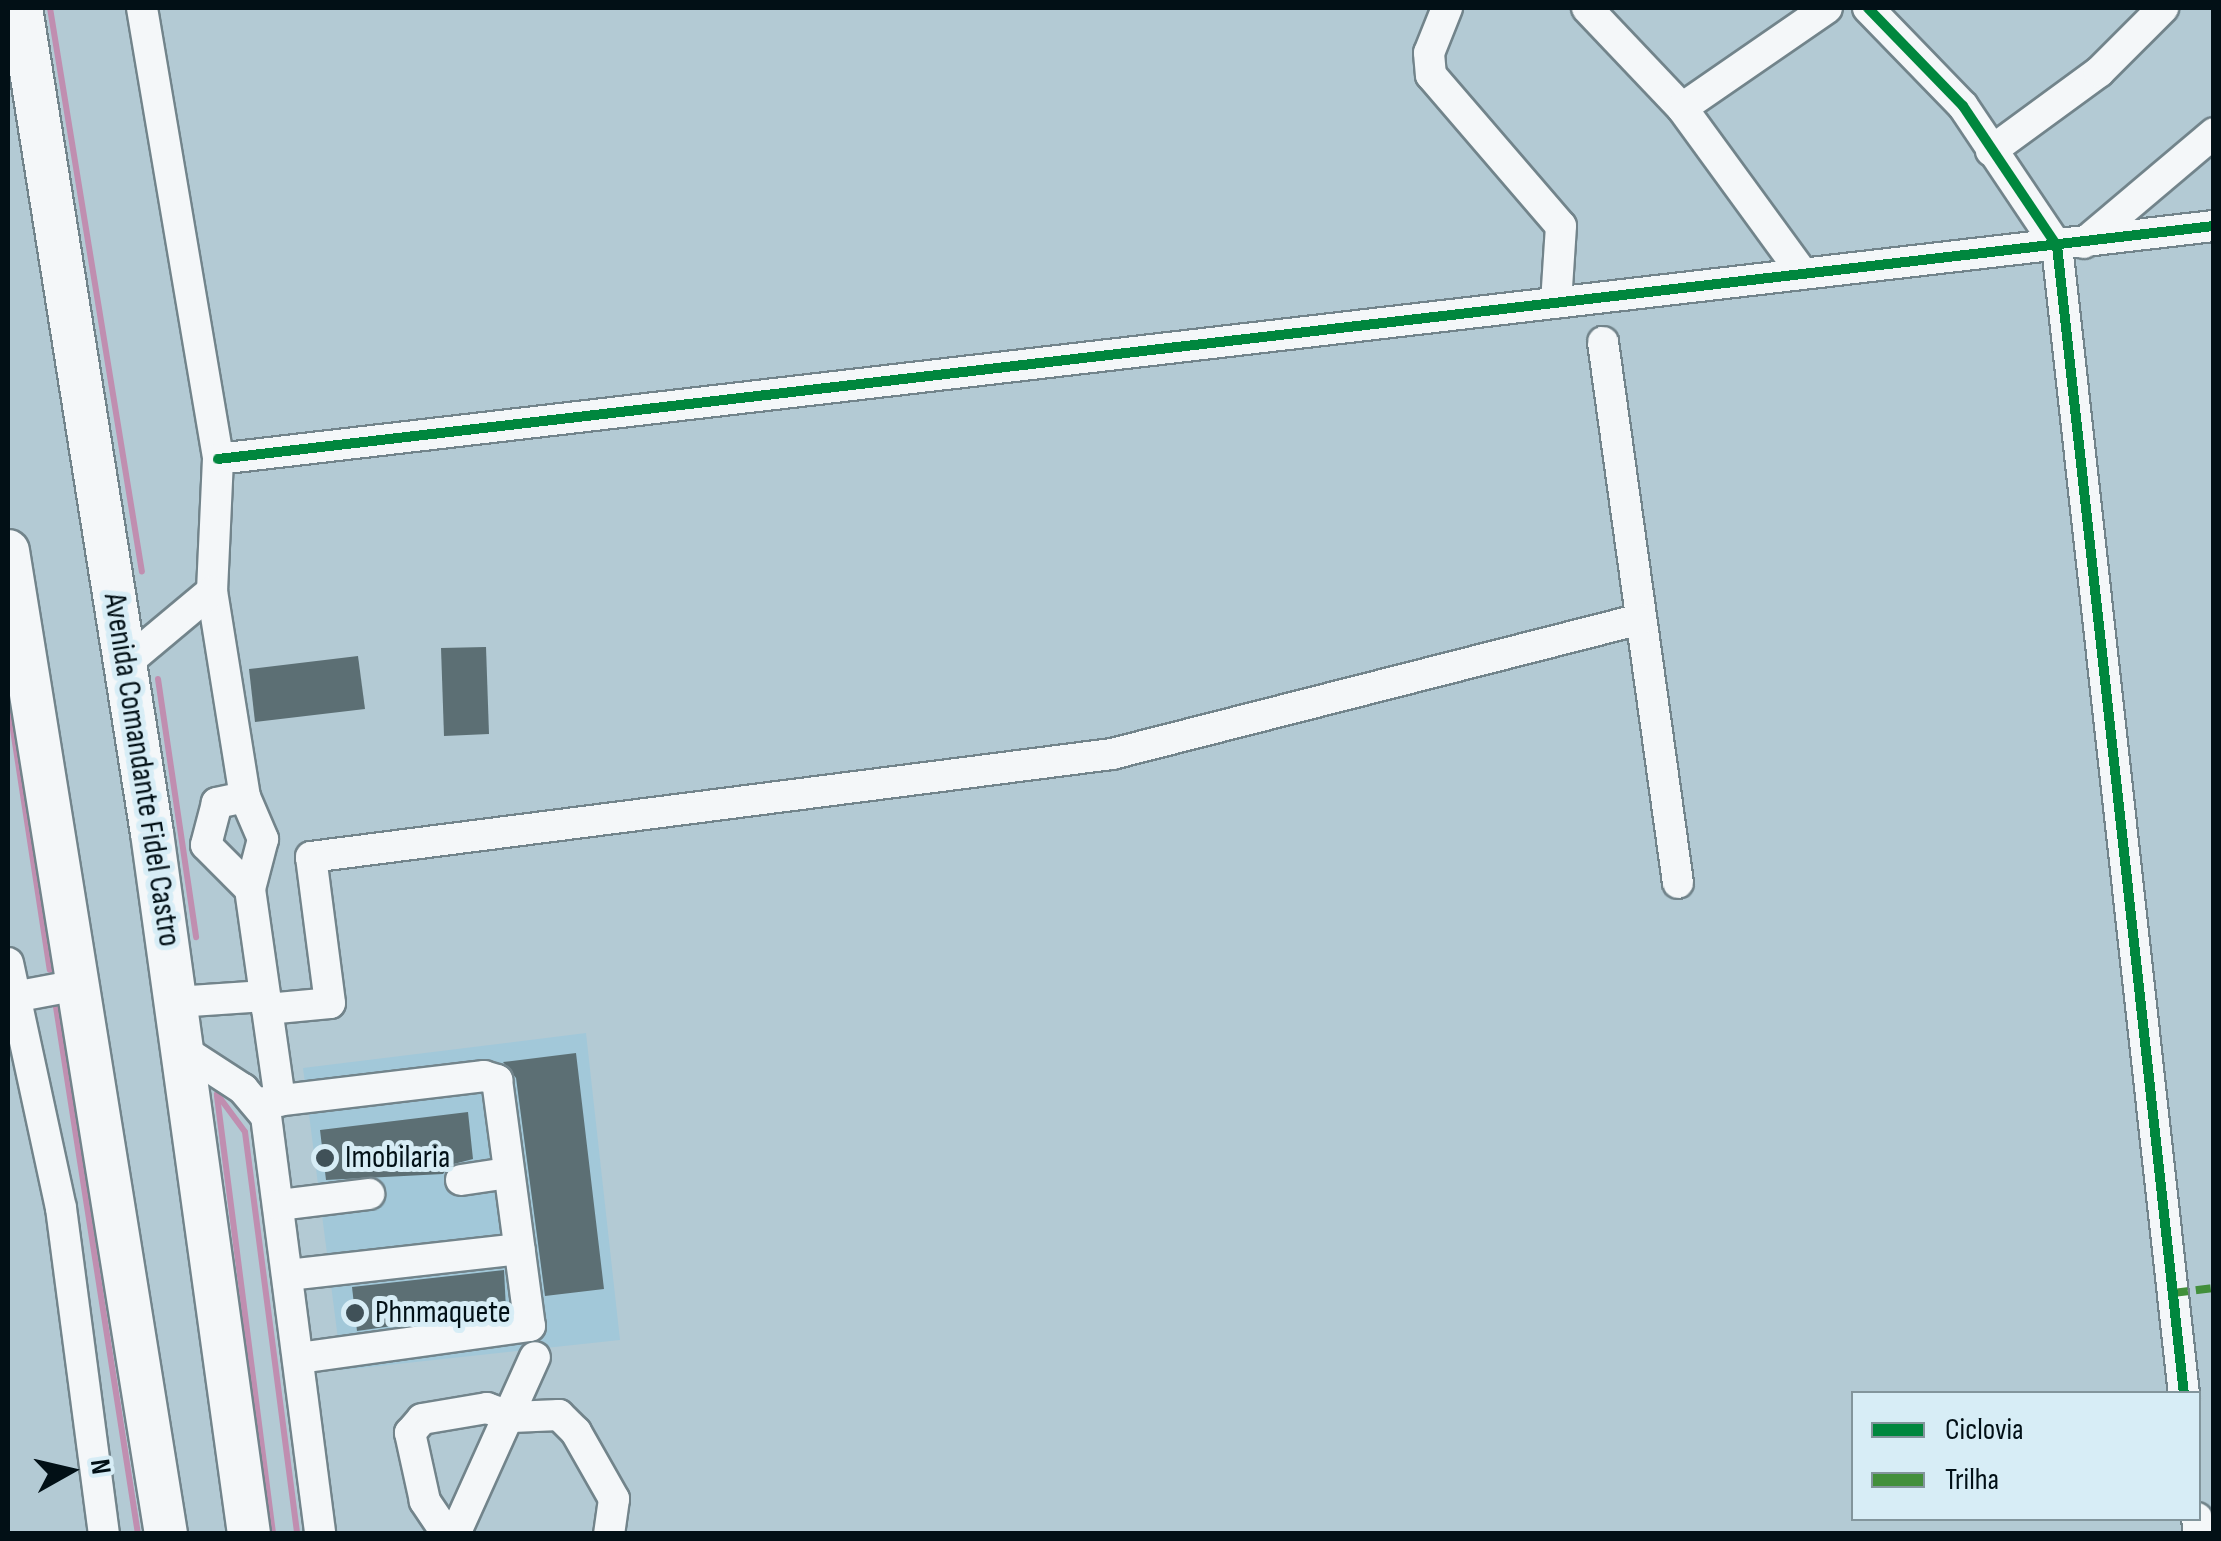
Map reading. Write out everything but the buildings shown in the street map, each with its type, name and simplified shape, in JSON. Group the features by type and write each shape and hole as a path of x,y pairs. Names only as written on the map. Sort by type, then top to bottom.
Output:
{"highway":[{"name":"Avenida Comandante Fidel Castro","path":"21,8 126,663 250,1534"},
{"path":"8,551 166,1534"}],"street":[{"path":"142,8 218,459 212,592 244,798 263,839 250,890 266,1003 271,1138 320,1534"},
{"path":"1447,8 1429,53 1431,75 1561,226 1556,303"},
{"path":"1587,8 1682,108 1801,271"},
{"path":"1682,108 1827,8"},
{"path":"1868,8 1963,106 1991,151 2071,245 2184,1391"},
{"path":"1991,151 2099,72 2163,8"},
{"path":"2071,245 2214,133"},
{"path":"218,459 1801,271 2071,245 2214,226"},
{"path":"1603,342 1678,883"},
{"path":"126,663 212,592"},
{"path":"176,1002 330,1003 312,857 1112,754 1641,619"},
{"path":"244,798 217,803 206,845 250,890"},
{"path":"8,963 61,1208 104,1534"},
{"path":"14,997 78,984"},
{"path":"183,1050 269,1102 491,1077 497,1080 530,1326 298,1358"},
{"path":"461,1180 508,1173"},
{"path":"279,1204 369,1194"},
{"path":"288,1275 520,1250"},
{"path":"455,1534 512,1418 535,1357"},
{"path":"447,1534 425,1500 410,1433 422,1419 454,1410 487,1408 512,1418 560,1415 576,1432 614,1499 609,1534"}],"shaded area":[{"path":"586,1033 620,1340 342,1370 303,1068"}],"waterway":[{"path":"50,8 142,572"},
{"path":"158,679 196,937"},
{"path":"8,697 50,970"},
{"path":"56,1007 138,1534"},
{"path":"217,1094 245,1132 297,1534"},
{"path":"217,1096 273,1534"}],"marked path":[{"path":"2173,1293 2214,1288"}],"cycle path":[{"path":"1868,8 1963,106 2057,246 2184,1391"},
{"path":"218,459 2214,226"}],"place":[{"name":"Imobilaria","path":"325,1158"},
{"name":"Phnmaquete","path":"355,1313"}]}
